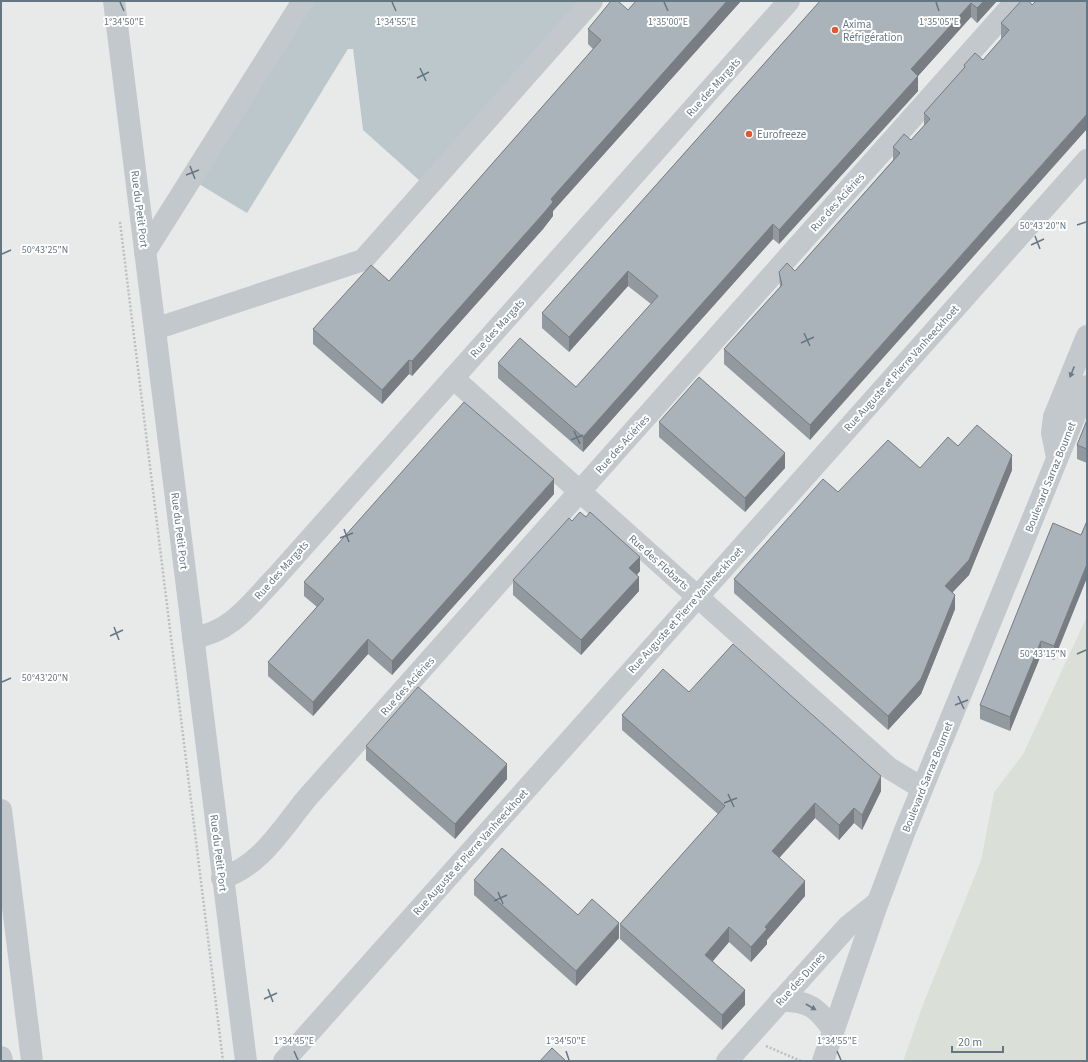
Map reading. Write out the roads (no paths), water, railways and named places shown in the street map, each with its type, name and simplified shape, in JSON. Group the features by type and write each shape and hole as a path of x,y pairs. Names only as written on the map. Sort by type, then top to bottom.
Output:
{"street":[{"name":"Rue du Petit Port","path":"114,1 222,878 246,1061"},
{"path":"145,252 303,1"},
{"path":"155,329 363,260 592,1"},
{"name":"Rue des Margats","path":"193,638 219,631 242,612 789,1"},
{"name":"Rue des Aciéries","path":"222,878 241,871 255,860 307,798 1016,1"},
{"name":"Rue Auguste et Pierre Vanheeckhoet","path":"284,1061 1087,160"},
{"path":"1057,457 1052,433 1054,416 1087,336"},
{"name":"Rue des Flobarts","path":"453,378 890,768 922,788"},
{"name":"Boulevard Sarraz Bournet","path":"823,1061 878,902 922,788 1087,386"},
{"path":"1,810 32,1061"},
{"name":"Rue des Dunes","path":"727,1061 848,926 878,902"},
{"path":"780,1001 798,1001 812,1006 823,1016 833,1030"},
{"path":"1,1057 2,1061"}],"place":[{"name":"Axima Réfrigération","path":"835,30"},
{"name":"Eurofreeze","path":"749,134"}]}
